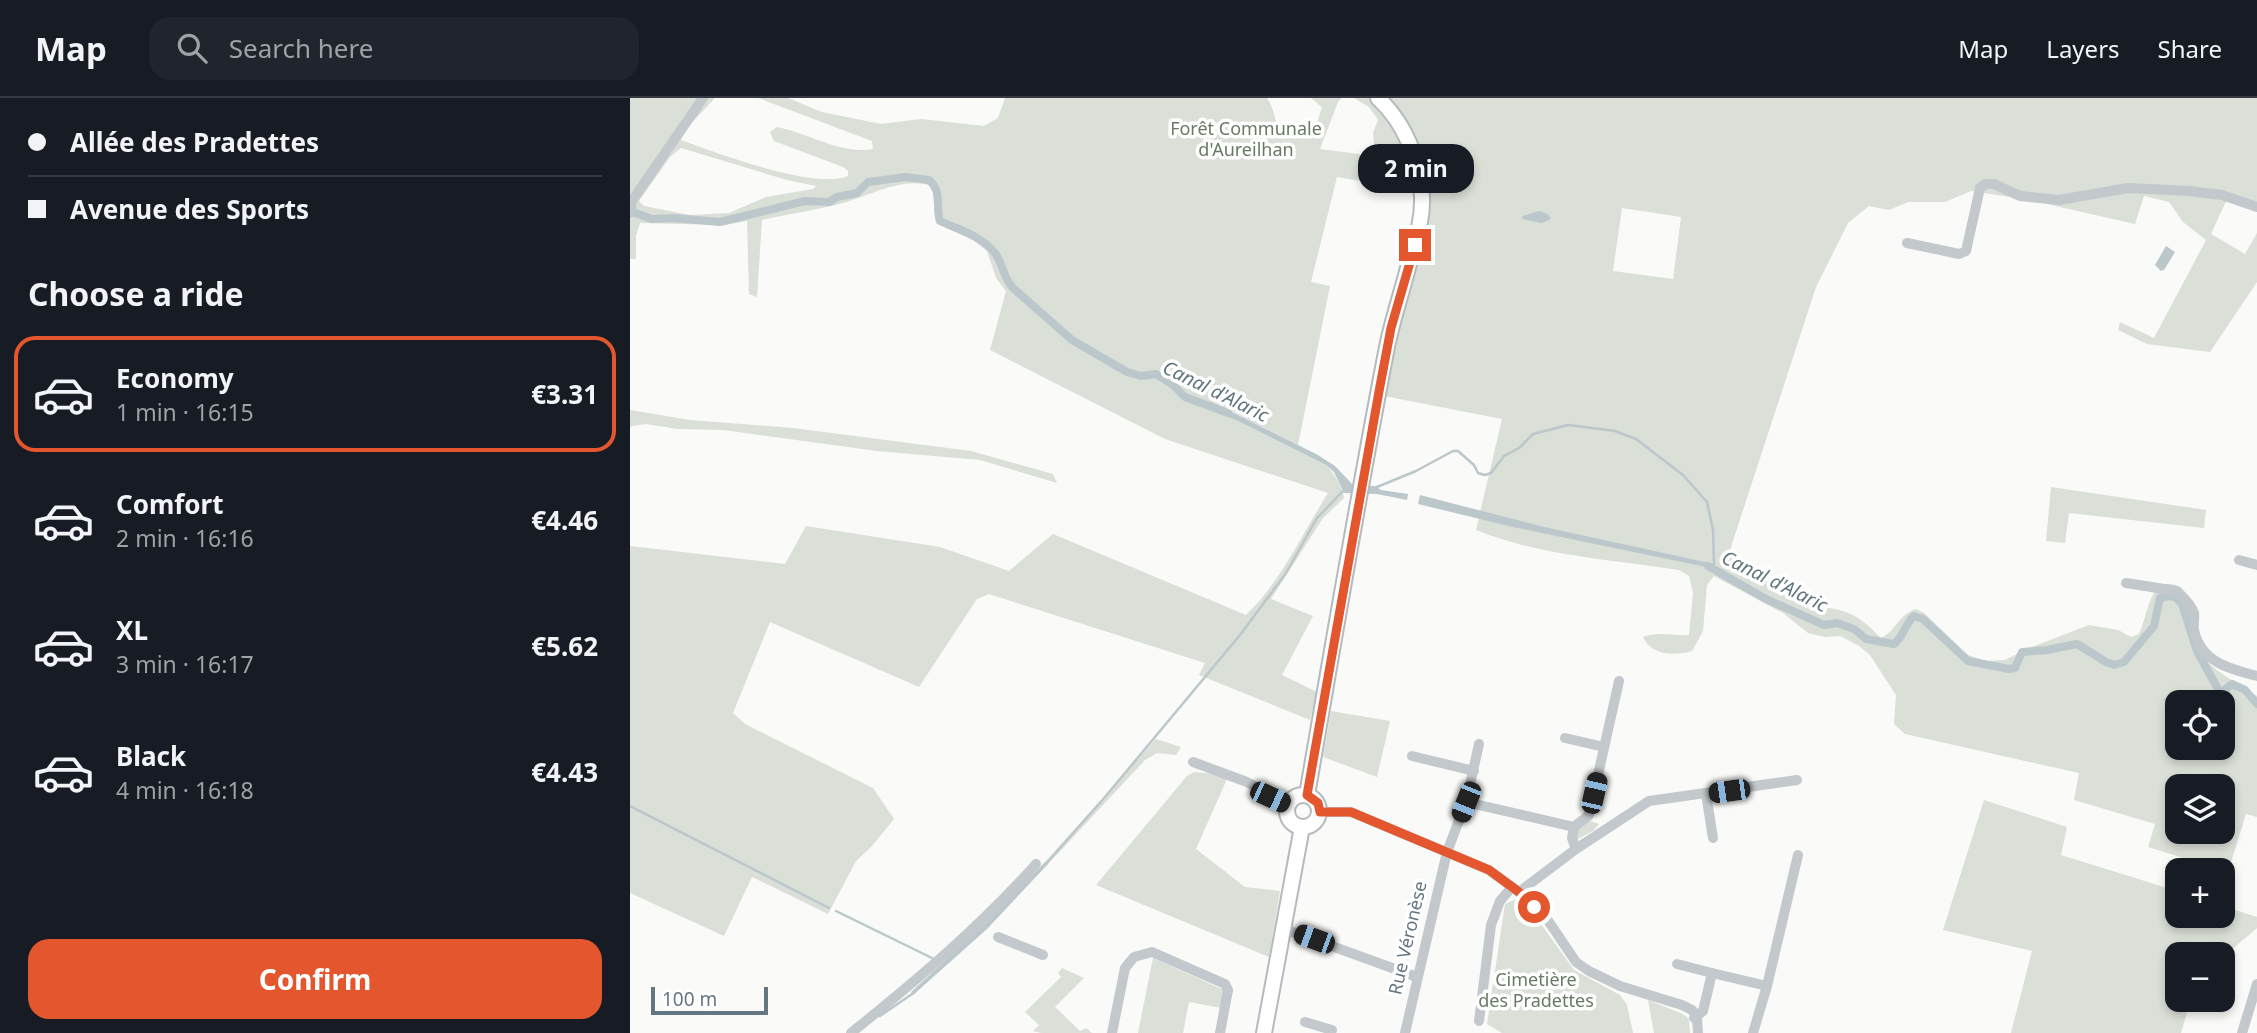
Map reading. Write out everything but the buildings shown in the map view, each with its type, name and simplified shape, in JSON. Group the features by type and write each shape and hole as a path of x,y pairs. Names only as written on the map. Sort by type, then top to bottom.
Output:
{"main road":[{"path":"1307,795 1391,328 1419,228 1422,201 1420,179 1408,139 1396,118 1378,98"},
{"path":"1307,795 1318,803 1320,812 1315,822 1302,827 1289,820 1288,805 1298,796 1307,795"},
{"path":"1264,1033 1302,827"}],"street":[{"path":"631,209 703,98"},
{"path":"1907,243 1959,254 1966,251 1980,188 1985,184 1994,184 2020,195 2059,200 2128,188 2222,195 2257,206"},
{"path":"2239,560 2257,565"},
{"path":"2126,583 2177,591 2194,611 2194,630 2209,658 2226,668 2257,676"},
{"path":"1576,849 1572,838 1574,827 1589,815 1619,681"},
{"path":"1565,738 1604,747"},
{"name":"Rue Véronèse","path":"1405,1033 1447,852 1466,802 1479,744"},
{"path":"1412,756 1474,771"},
{"path":"1193,762 1247,782 1288,805"},
{"path":"1479,1021 1491,925 1500,901 1649,801 1797,780"},
{"path":"1706,794 1713,838"},
{"path":"1466,802 1574,827"},
{"path":"1320,812 1351,812 1489,870 1516,889 1549,922 1576,962 1589,971 1683,1011 1694,1018 1698,1033"},
{"path":"1589,815 1609,828"},
{"path":"1753,1033 1798,855"},
{"path":"851,1033 979,925 1037,864"},
{"path":"1282,928 1417,976"},
{"path":"998,937 1043,955"},
{"path":"1112,1033 1125,968 1134,957 1152,952 1225,985 1228,990 1220,1033"},
{"path":"1677,964 1767,986"},
{"path":"1692,1033 1694,1018 1703,1011 1712,973"},
{"path":"2242,1033 2257,984"},
{"path":"1306,1022 1332,1030 1331,1033"}],"green space":[{"name":"Forêt Communale d'Aureilhan","path":"630,98 715,98 687,128 681,140 765,168 813,178 833,179 848,176 848,171 774,141 770,132 777,127 849,149 873,149 872,141 758,98 788,98 822,112 881,124 921,119 984,126 998,118 1005,98 1267,98 1279,126 1301,136 1318,120 1322,107 1311,98 1342,98 1320,149 1375,156 1373,133 1378,120 1369,107 1354,98 1372,98 1404,141 1407,159 1395,162 1375,157 1367,182 1337,177 1311,282 1330,286 1298,445 1221,406 1218,413 1326,465 1338,481 1343,494 1344,498 1323,518 1271,599 1313,616 1282,675 1317,692 1310,720 1199,675 1205,663 989,594 977,599 919,687 770,622 733,713 745,724 873,788 894,819 856,861 828,914 752,877 724,936 630,893 630,546 785,564 806,526 940,547 1009,571 1053,534 1246,615 1281,572 1328,493 1165,439 990,350 1006,291 996,278 987,251 972,239 936,223 933,193 929,185 918,183 886,188 843,203 762,220 757,297 749,294 747,221 725,225 640,223 636,236 636,259 630,259","holes":["681,148 816,186 813,189 766,197 729,213 690,215 644,206 639,201 670,157"]},
{"path":"1388,98 2257,98 2257,209 2227,199 2211,234 2245,254 2257,233 2257,282 2210,352 2147,344 2118,330 2120,322 2154,338 2206,240 2183,222 2169,202 2144,196 2135,224 2029,200 1971,191 1945,202 1908,202 1889,210 1869,206 1848,223 1816,287 1729,553 1799,603 1850,614 1881,638 1905,615 1916,609 1924,613 1968,655 1986,661 2005,660 2089,625 2118,630 2131,637 2139,634 2155,591 2166,584 2177,586 2189,601 2204,657 2221,673 2257,696 2257,817 2246,814 2232,858 2183,858 2148,847 2155,824 2074,800 2079,773 1905,734 1894,724 1896,695 1870,655 1840,636 1825,637 1808,633 1783,613 1714,576 1707,585 1703,631 1692,651 1664,653 1652,648 1643,637 1660,634 1689,635 1693,593 1689,576 1679,570 1525,546 1476,530 1502,419 1384,396 1424,165 1418,142 1393,101","holes":["1622,208 1681,217 1673,279 1613,271"]},
{"path":"630,410 690,420 793,428 971,451 1053,474 1057,483 980,460 877,451 723,430 678,429 646,424 630,428"},
{"path":"2051,487 2206,510 2204,528 2069,513 2065,543 2046,541"},
{"path":"1331,711 1390,721 1377,777 1323,757"},
{"path":"1156,739 1181,747 1176,755 1157,753 1145,760 1048,864 1045,862"},
{"path":"1194,772 1215,774 1227,779 1196,849 1245,887 1280,891 1269,957 1096,885 1187,776"},
{"path":"1984,800 2067,827 2061,855 2165,887 2165,928 2235,928 2235,910 2257,917 2257,928 2235,947 2235,942 2165,942 2165,1012 2187,1012 2181,1033 2011,1033 2032,951 1943,930"},
{"path":"1589,820 1599,824 1593,831 1576,840 1576,831"},
{"name":"Cimetière des Pradettes","path":"1516,899 1536,917 1574,970 1620,995 1627,1005 1633,1033 1502,1033 1487,1024 1505,904"},
{"path":"1153,958 1224,990 1222,1008 1189,1002 1183,1033 1138,1033"},
{"path":"1062,968 1084,978 1055,1007 1080,1031 1086,1028 1092,1033 1033,1031 1039,1025 1025,1012 1061,977 1058,973"},
{"path":"1648,1000 1683,1014 1689,1019 1690,1033 1654,1033"}],"shaded area":[{"path":"1539,211 1548,214 1551,219 1542,223 1522,219 1523,216"},
{"path":"2166,246 2175,252 2161,271 2155,265"},
{"path":"1220,406 1318,455 1335,466 1354,486 1375,486 1381,490 1408,494 1407,500 1377,494 1344,493 1334,472 1326,465 1218,413"},
{"path":"1420,495 1544,527 1714,564 1718,569 1715,572 1706,567 1513,527 1418,504"},
{"path":"1045,862 1048,864 987,929 913,995 911,992 985,924"}],"waterway":[{"name":"Canal d'Alaric","path":"630,211 652,219 720,222 805,201 829,202 837,197 857,193 868,182 906,177 929,180 936,190 940,221 987,245 998,258 1013,288 1072,340 1127,372 1141,376 1156,374 1185,397 1228,413"},
{"path":"1377,487 1416,471 1453,451 1458,451 1474,465 1478,473 1485,475 1491,473 1504,456 1519,448 1533,434 1568,425 1615,431 1636,439 1683,475 1707,502 1713,530 1714,565"},
{"path":"1045,865 1240,635 1286,573 1317,518 1343,491"},
{"name":"Canal d'Alaric","path":"1708,566 1766,599 1824,625 1837,623 1854,629 1866,639 1894,644 1914,616 1923,619 1968,661 2009,669 2015,668 2022,652 2077,644 2106,662 2114,665 2124,662 2154,626 2160,598 2175,597 2182,604 2197,651 2219,691 2232,684 2245,690 2257,704"},
{"path":"630,806 829,908"},
{"path":"836,911 934,959"},
{"path":"880,1016 915,992"}],"route":[{"path":"1415,245 1391,328 1307,795 1315,799 1320,812 1351,812 1489,870 1534,907"}]}
